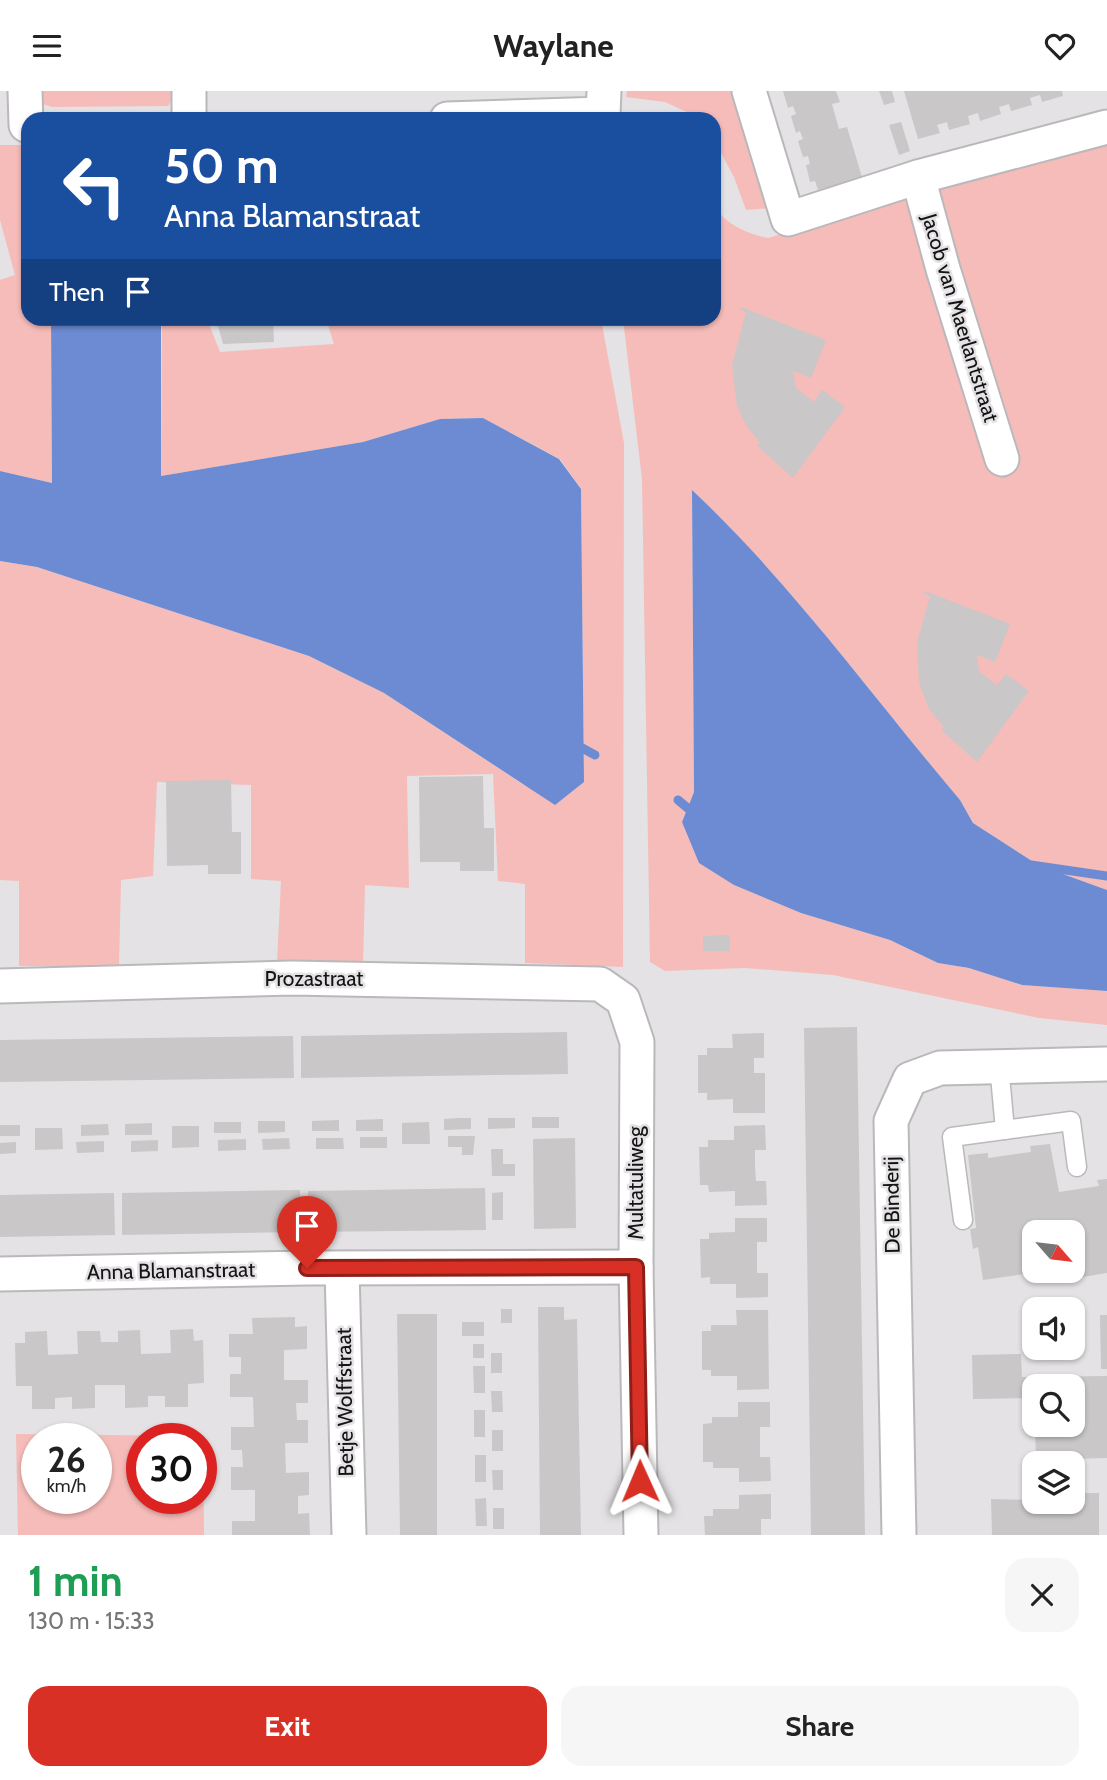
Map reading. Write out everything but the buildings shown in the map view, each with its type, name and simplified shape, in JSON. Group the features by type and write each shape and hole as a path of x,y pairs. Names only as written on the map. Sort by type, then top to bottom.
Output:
{"street":[{"path":"18,125 25,91"},
{"path":"188,91 189,112"},
{"path":"603,112 604,91"},
{"path":"749,91 788,219 918,177 1107,127"},
{"name":"Jacob van Maerlantstraat","path":"918,177 943,269 1002,459"},
{"name":"Prozastraat","path":"0,986 292,978 600,984 623,1000"},
{"name":"Multatuliweg","path":"623,1000 637,1042 636,1267 641,1535"},
{"name":"De Binderij","path":"899,1535 891,1121 910,1079 940,1068 1107,1064"},
{"name":"Anna Blamanstraat","path":"0,1274 636,1267"},
{"name":"Betje Wolffstraat","path":"342,1270 349,1535"}],"lane":[{"path":"999,1065 1005,1130"},
{"path":"963,1220 952,1137 1071,1121 1077,1167"}],"shaded area":[{"path":"37,91 177,91 168,106 52,107 43,104"},
{"path":"627,91 733,91 772,208 746,210 734,177 721,153 721,112 687,112 665,102 626,97"},
{"path":"1107,135 1107,890 1038,865 973,823 960,800 798,602 692,491 694,792 682,822 734,885 801,913 890,940 938,963 969,968 1022,985 1107,991 1107,1025 1039,1018 833,975 745,968 665,971 650,962 642,479 624,326 721,326 721,215 737,227 768,238"},
{"path":"0,145 21,145 21,326 51,326 52,483 0,471 0,280 15,275 0,220"},
{"path":"162,326 210,326 220,352 334,344 328,326 602,326 624,443 623,967 525,963 525,884 498,881 493,774 407,776 409,888 365,885 363,964 277,963 281,881 251,879 251,785 157,782 153,876 121,880 119,966 19,966 19,881 0,880 0,561 37,567 309,656 384,693 524,785 584,782 581,489 560,459 483,418 440,419 363,442 161,476"},
{"path":"16,1434 21,1434 21,1514 112,1514 112,1435 126,1435 126,1514 204,1514 204,1535 18,1535"}],"water":[{"path":"51,326 161,326 161,476 363,442 440,419 483,418 559,459 581,489 584,782 555,805 384,693 309,656 37,567 0,561 0,471 52,483"},
{"path":"692,490 763,563 830,641 960,800 973,823 1038,865 1107,890 1107,991 1022,985 969,968 938,963 890,940 801,913 734,885 699,863 682,822 694,792"}],"waterway":[{"path":"573,743 595,755"},
{"path":"678,800 696,815"},
{"path":"1031,865 1107,876"}],"route":[{"path":"307,1268 342,1270 636,1267 640,1481"}]}
